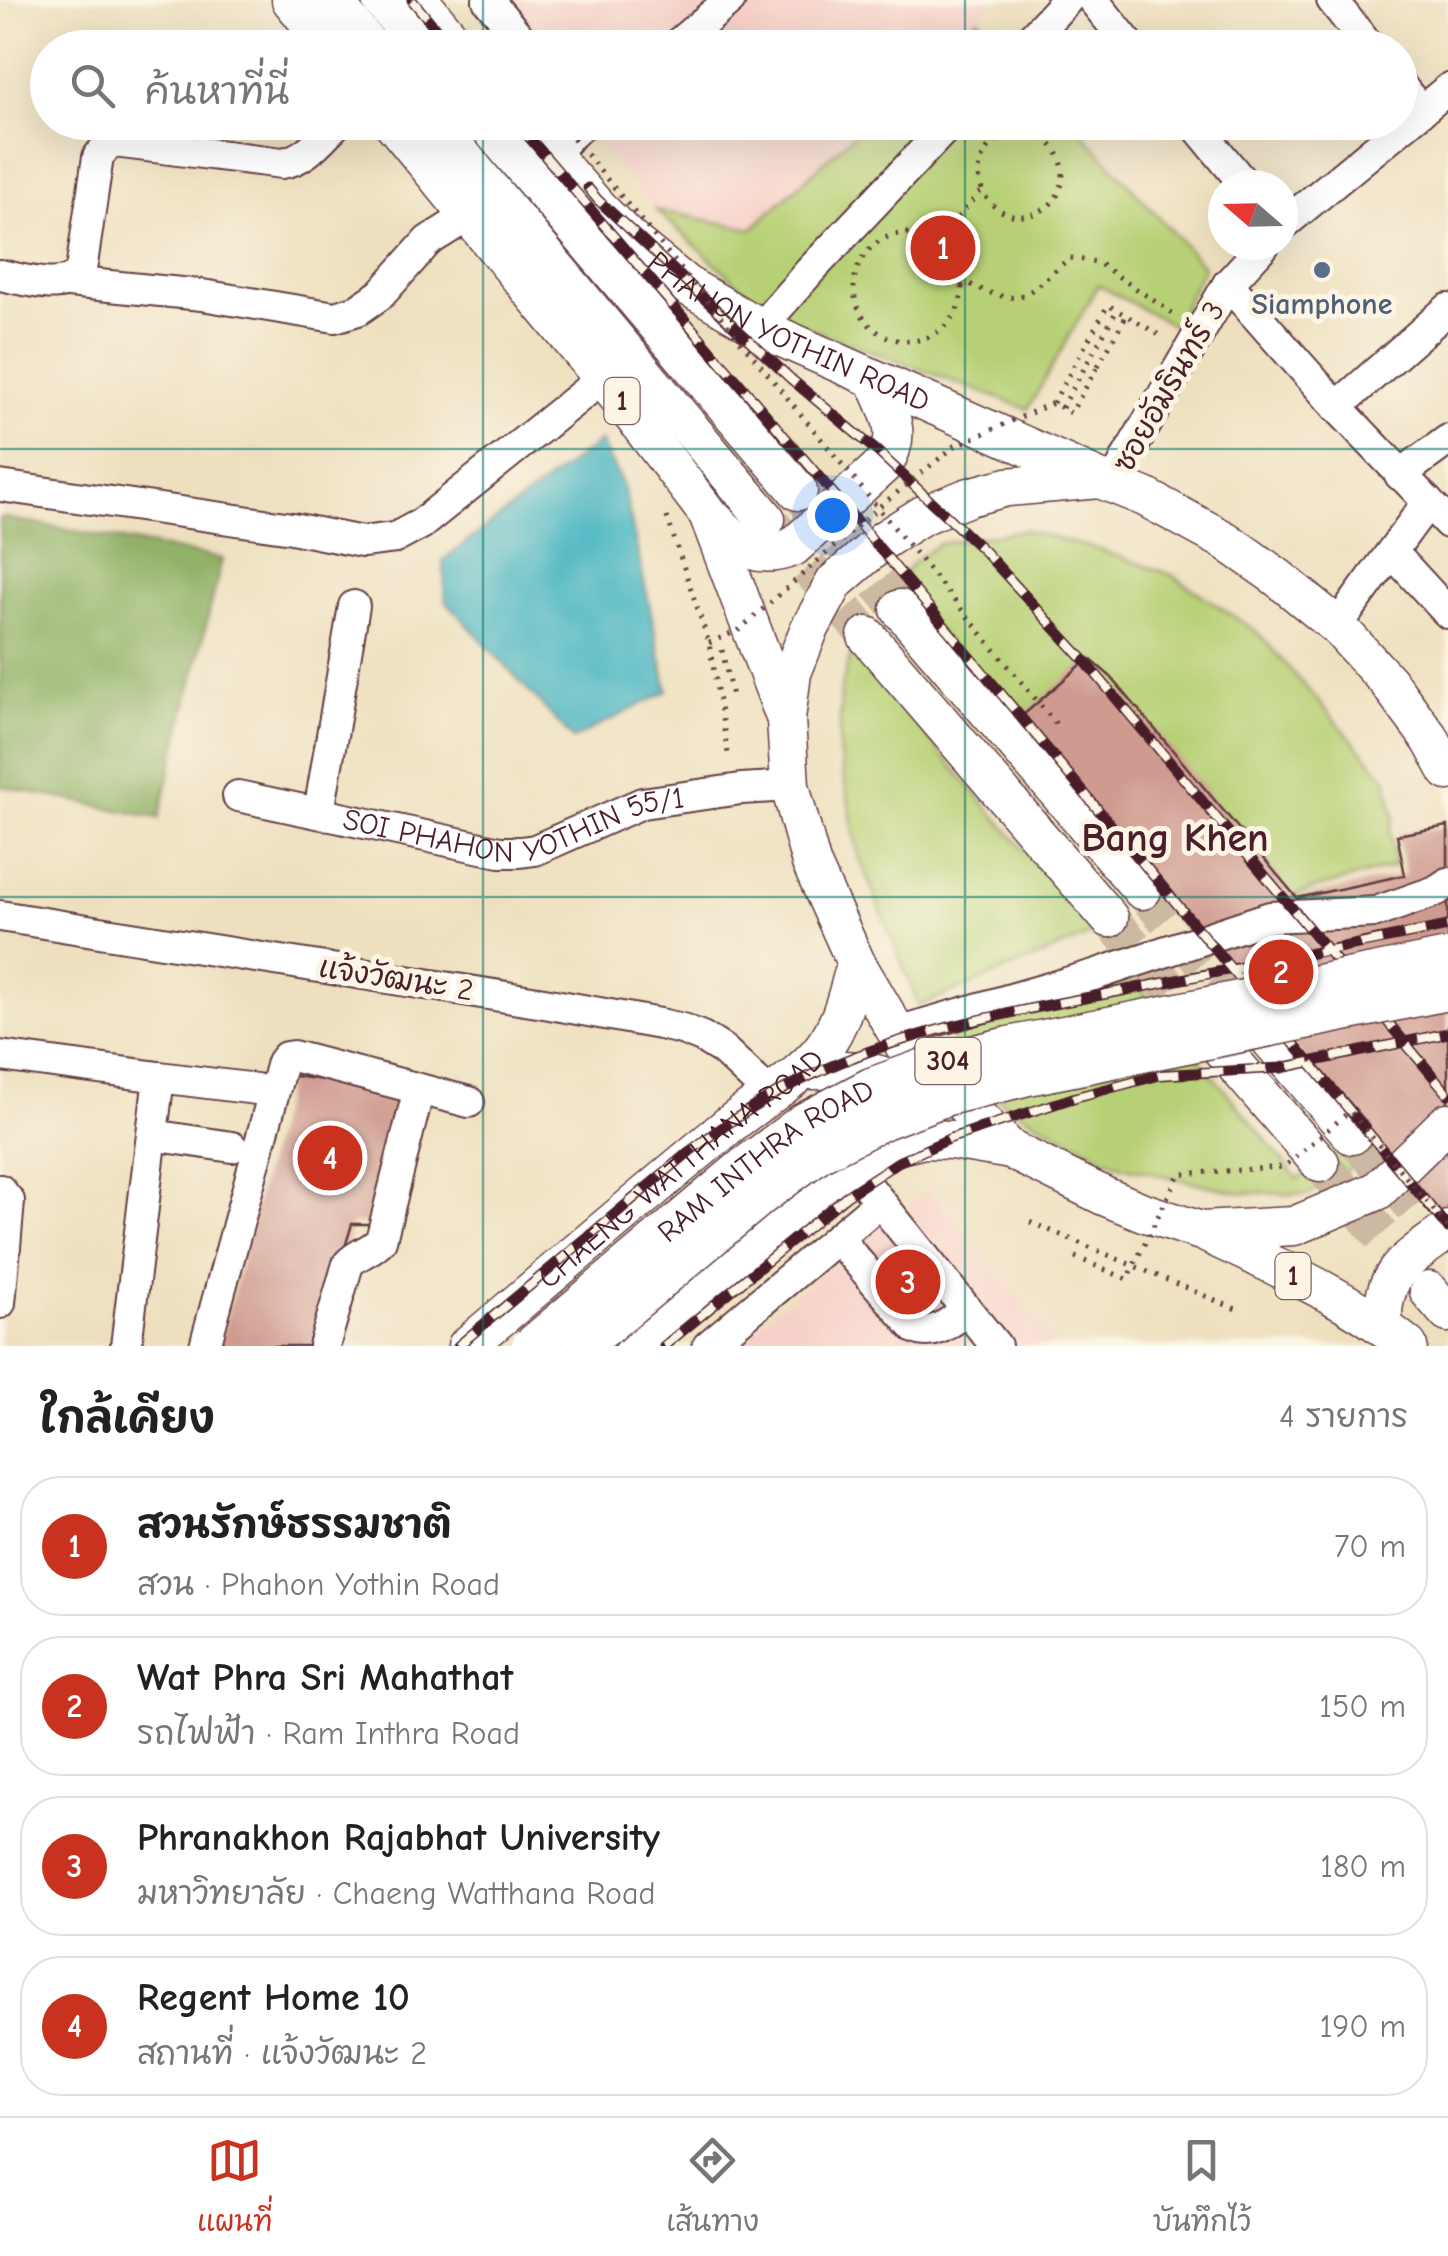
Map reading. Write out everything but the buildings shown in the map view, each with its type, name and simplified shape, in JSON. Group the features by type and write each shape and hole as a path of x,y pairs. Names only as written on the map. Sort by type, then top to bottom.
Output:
{"main road":[{"path":"290,0 315,30"},
{"path":"332,0 356,30"},
{"path":"381,0 406,30"},
{"path":"420,0 444,30"},
{"name":"1","path":"407,140 603,378 708,514 786,720"},
{"name":"1","path":"449,140 766,519"},
{"name":"PHAHON YOTHIN ROAD","path":"500,140 798,491"},
{"name":"PHAHON YOTHIN ROAD","path":"556,140 600,210 686,285 760,328 876,382 1176,513 1277,577 1337,626 1388,682 1442,753"},
{"path":"708,514 739,544 758,553 776,554 793,546 883,465 892,451 895,429 876,382"},
{"path":"1011,1150 906,1048 856,964 811,862 790,786 786,720 792,673 809,630 836,582 882,541 923,515 1007,487 1107,481"},
{"path":"900,609 1142,890"},
{"path":"867,636 1109,918"},
{"name":"RAM INTHRA ROAD","path":"531,1346 745,1166 804,1122 871,1087 938,1063 1009,1046 1448,958"},
{"name":"CHAENG WATTHANA ROAD","path":"467,1346 713,1138 804,1070 826,1044 838,1021 856,964"},
{"name":"RAM INTHRA ROAD","path":"582,1346 761,1196 819,1153 884,1120 947,1096 1024,1077 1448,991"},
{"path":"1254,1021 1352,1134"},
{"path":"1218,1046 1320,1163"},
{"path":"634,1346 861,1159 899,1123 903,1102 894,1082 862,1072 804,1070"},
{"path":"861,1159 924,1139 964,1142 1011,1150 1104,1196 1201,1231 1294,1226 1377,1191 1448,1122"},
{"path":"1396,1336 1382,1308 1386,1287 1400,1266 1448,1228"},
{"name":"1","path":"1201,1231 1279,1268 1396,1336"}],"street":[{"path":"488,0 513,30"},
{"path":"695,30 730,0"},
{"path":"1039,30 1067,0"},
{"path":"1093,0 1117,30"},
{"path":"1332,0 1356,30"},
{"path":"1418,113 1448,89"},
{"path":"1418,107 1421,111"},
{"path":"68,282 80,273 98,157 114,142 282,163 294,161 319,140"},
{"path":"760,328 933,140"},
{"path":"1209,140 1233,170"},
{"path":"1298,213 1386,140"},
{"path":"0,275 56,284 202,296 335,317 358,310 381,294 428,240 468,216"},
{"name":"ซอยอัมรินทร์ 3","path":"1107,481 1126,457 1228,284 1250,260"},
{"path":"1228,284 1337,408 1438,513 1392,552 1337,626"},
{"path":"1337,408 1448,309"},
{"path":"0,486 292,528 362,542 395,538 421,524 603,378"},
{"path":"1400,475 1448,440"},
{"path":"1392,552 1448,613"},
{"path":"319,812 354,606"},
{"name":"SOI PHAHON YOTHIN 55/1","path":"238,796 500,852 520,852 535,850 642,803 790,786"},
{"path":"897,1032 1094,975 1270,917 1376,912 1448,883"},
{"name":"แจ้งวัฒนะ 2","path":"0,916 660,1024 702,1037 770,1094"},
{"path":"0,1056 256,1089"},
{"path":"205,1346 286,1057 469,1102"},
{"path":"126,1346 159,1077"},
{"path":"324,1346 348,1264 376,1246 385,1230 419,1089"},
{"path":"152,1136 232,1147"},
{"path":"861,1159 880,1202 996,1346"},
{"path":"0,1190 9,1201 0,1303"},
{"path":"708,1346 880,1202"},
{"path":"837,1238 923,1332 943,1327 967,1310"}],"path":[{"path":"556,140 878,507 1056,724"},
{"path":"997,140 981,163 982,190 1001,211 1014,216 1040,211 1059,192 1062,165 1057,152 1045,140"},
{"path":"937,242 982,190"},
{"path":"904,233 921,234 937,242 950,253 961,280 959,303 951,320 922,339 904,341 870,326 854,294 855,276 872,246 904,233"},
{"path":"961,280 990,294 1013,299 1031,293 1070,258 1097,262 1169,312 1194,340"},
{"path":"709,643 739,630 878,507 955,446 1053,403 1108,305 1126,316 1194,340"},
{"path":"1062,408 1117,310"},
{"path":"1053,403 1071,413 1126,316"},
{"path":"666,516 709,643 729,760"},
{"path":"720,639 733,701"},
{"path":"1074,1257 1127,1279 1179,1174 1284,1167 1350,1111 1448,1228"},
{"path":"1030,1222 1236,1309"}],"shaded area":[{"path":"470,0 996,0 965,30 497,30"},
{"path":"594,140 848,140 752,229 656,210"},
{"path":"928,1189 1058,1346 729,1346 893,1218"}],"green space":[{"path":"978,18 989,30 965,30"},
{"path":"848,140 1088,140 1204,267 1174,326 1098,285 1028,409 778,317 656,210 752,229"},
{"path":"0,517 222,559 159,818 0,786"},
{"path":"1023,530 1097,549 1172,575 1257,632 1387,779 1394,817 1390,831 1395,866 1188,932 898,583 914,561 939,544"},
{"path":"852,650 1096,933 919,1006 858,854 839,751 841,689"},
{"path":"1134,980 1298,1179 1427,1091 1351,1168 1308,1195 1237,1192 1121,1166 1007,1106 947,1050 957,1034"}],"water":[{"path":"600,441 623,485 668,691 573,739 446,601 443,560"}],"tunnel":[{"path":"803,497 900,609"},
{"path":"771,524 867,636"},
{"path":"1142,890 1254,1021"},
{"path":"1109,918 1207,1032"},
{"path":"1352,1135 1448,1246"},
{"path":"1320,1163 1424,1285"}],"railway":[{"path":"412,0 437,30"},
{"path":"531,140 850,513 1448,1228"},
{"path":"588,188 791,379 878,452 984,551 1084,660 1448,1094"},
{"path":"458,1346 704,1140 780,1091 851,1058 974,1021 1448,926"},
{"path":"664,1346 846,1196 898,1162 951,1138 1076,1097 1160,1075 1281,1068 1448,1033"}],"place":[{"name":"สวนรักษ์ธรรมชาติ","path":"943,248"},
{"name":"Siamphone","path":"1322,270"},
{"name":"Wat Phra Sri Mahathat","path":"1281,972"},
{"name":"Regent Home 10","path":"330,1158"},
{"name":"Phranakhon Rajabhat University","path":"908,1282"}],"district":[{"name":"Bang Khen","path":"1175,838"}]}
